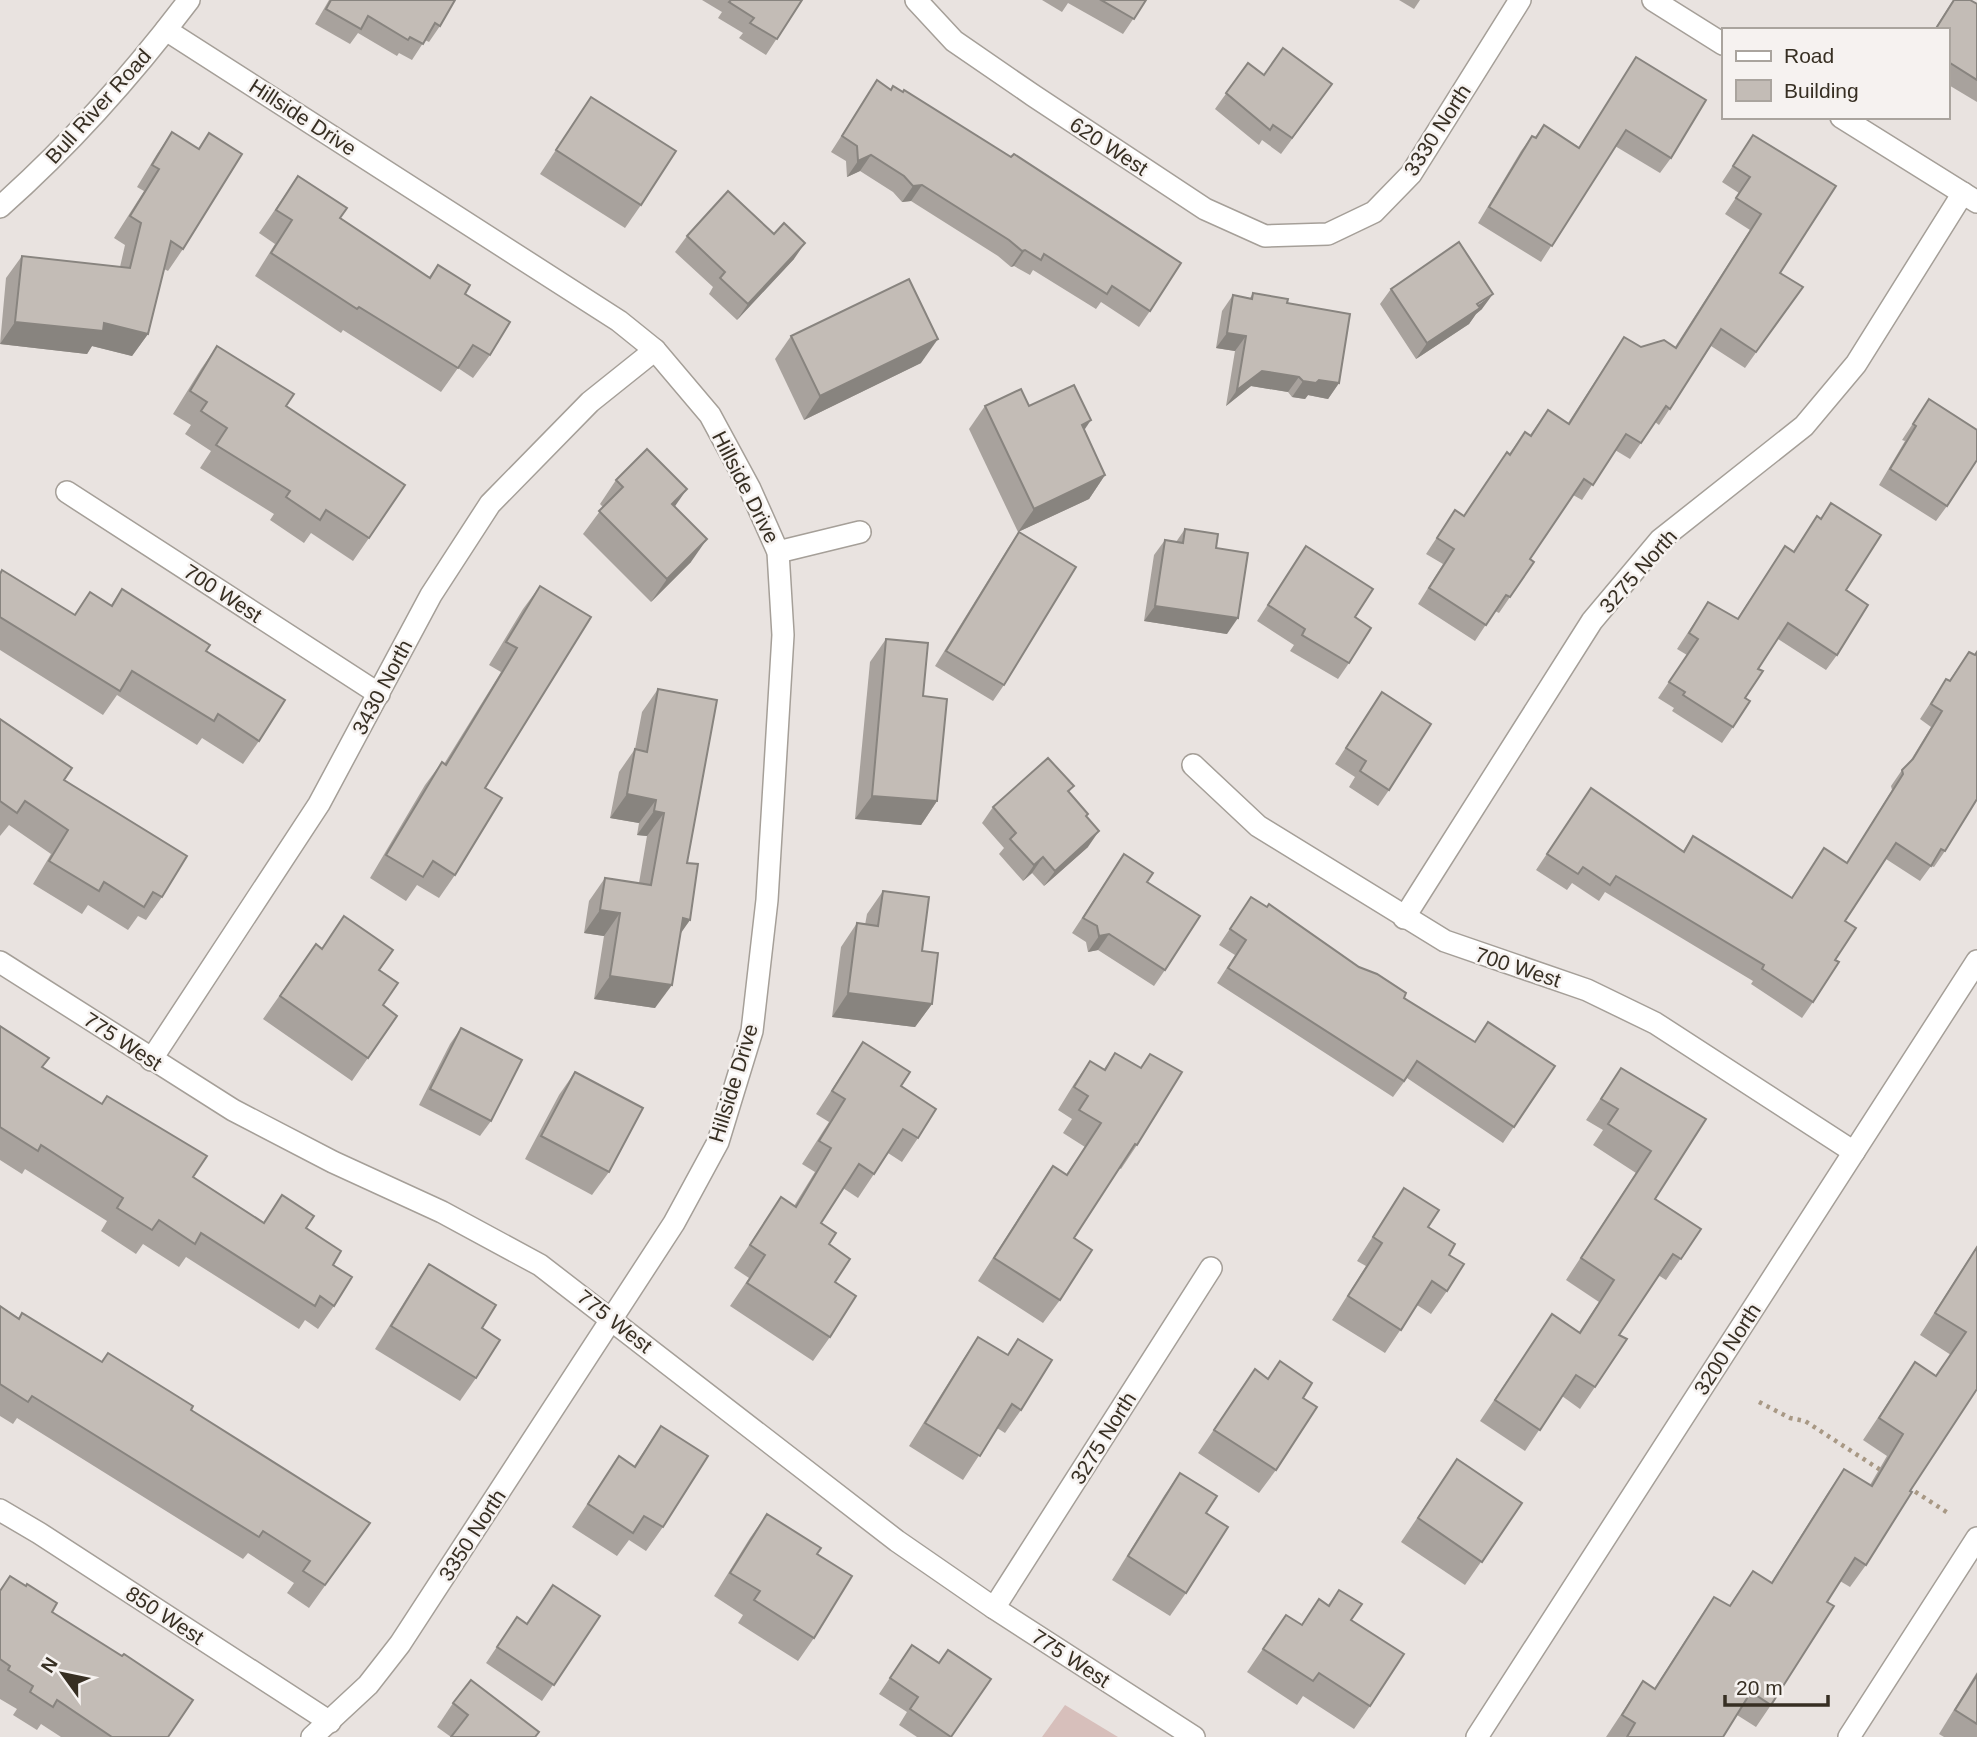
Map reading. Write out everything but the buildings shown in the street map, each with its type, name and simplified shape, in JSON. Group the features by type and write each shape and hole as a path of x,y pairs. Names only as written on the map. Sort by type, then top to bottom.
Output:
{"street":[{"name":"Bull River Road","path":"0,207 71,139 189,0"},
{"name":"620 West","path":"916,0 954,41 1205,209 1265,236 1328,234"},
{"name":"3330 North","path":"1328,234 1374,212 1411,174 1520,0"},
{"path":"1653,0 1722,43"},
{"name":"Hillside Drive","path":"166,30 619,321 655,350 710,415 750,489 778,552 783,635 767,900 752,1031 718,1142 674,1223 614,1320"},
{"path":"1844,119 1970,198"},
{"name":"3275 North","path":"1404,918 1592,621 1660,540 1804,426 1856,363 1970,198"},
{"name":"3430 North","path":"151,1060 318,804 431,595 491,504 590,402 655,350"},
{"name":"700 West","path":"67,492 379,694"},
{"path":"778,552 860,532"},
{"name":"700 West","path":"1193,765 1258,826 1404,918 1445,941 1621,1004 1655,1023 1854,1152"},
{"name":"3200 North","path":"1477,1737 1977,961"},
{"name":"775 West","path":"0,962 233,1110 333,1162 442,1212 540,1265 897,1541 1194,1737"},
{"name":"3275 North","path":"995,1608 1211,1268"},
{"name":"3350 North","path":"312,1737 368,1685 400,1644 614,1320"},
{"name":"850 West","path":"0,1510 330,1722"},
{"path":"1849,1737 1977,1538"}],"path":[{"path":"1759,1402 1790,1418 1805,1421 1893,1478"},
{"path":"1904,1485 1948,1513"}],"shaded area":[{"path":"1065,1705 1118,1737 1042,1737"}]}
